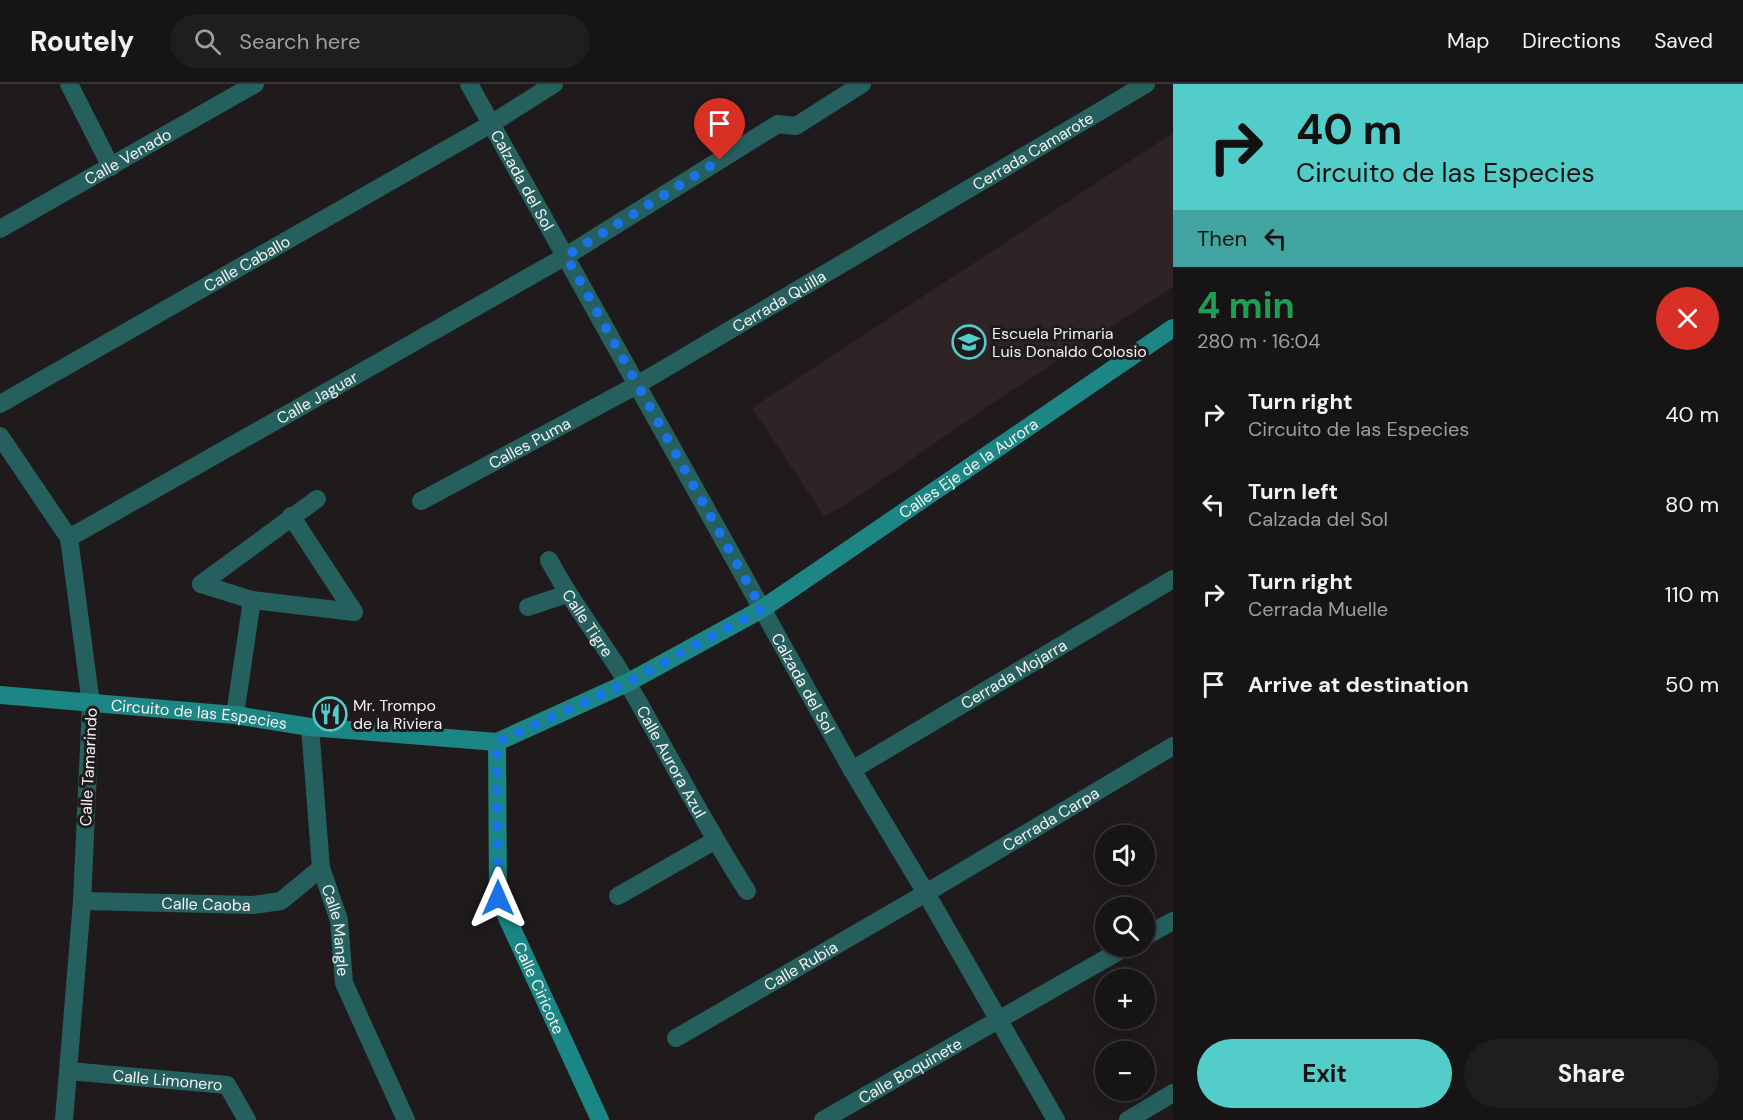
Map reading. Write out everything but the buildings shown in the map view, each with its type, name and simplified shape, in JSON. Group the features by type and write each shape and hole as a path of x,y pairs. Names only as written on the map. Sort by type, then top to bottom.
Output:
{"street":[{"path":"69,84 111,167"},
{"name":"Calzada del Sol","path":"469,84 852,770 926,893 1056,1120"},
{"name":"Calle Caballo","path":"0,404 491,124 554,84"},
{"name":"Cerrada Camarote","path":"920,216 1146,84"},
{"name":"Calle Jaguar","path":"69,538 566,256 777,124 796,126 860,85"},
{"name":"Calle Venado","path":"0,229 111,167 243,87"},
{"name":"Cerrada Quilla","path":"637,385 920,216"},
{"name":"Calles Eje de la Aurora","path":"762,609 1173,328"},
{"name":"Calles Puma","path":"421,501 637,385"},
{"name":"Calle Tamarindo","path":"0,436 69,538 91,704 82,901 64,1120"},
{"path":"291,516 354,612 252,600 201,584 291,516 317,499"},
{"name":"Calle Tigre","path":"549,560 567,594 627,683"},
{"name":"Cerrada Mojarra","path":"852,770 1173,579"},
{"path":"528,607 567,594"},
{"path":"235,715 252,600"},
{"name":"Circuito de las Especies","path":"0,695 235,715 310,727 497,742 627,683 762,609"},
{"name":"Calle Aurora Azul","path":"627,683 714,840 747,891"},
{"name":"Calle Mangle","path":"310,727 321,868 339,920 344,983 406,1120"},
{"name":"Calle Ciricote","path":"497,742 498,898 600,1120"},
{"name":"Cerrada Carpa","path":"926,893 1173,746"},
{"path":"618,896 714,840"},
{"name":"Calle Caoba","path":"82,901 253,906 280,901 321,868"},
{"name":"Calle Rubia","path":"676,1038 926,893"},
{"path":"1155,931 1173,921"},
{"name":"Calle Boquinete","path":"823,1120 1109,957"},
{"name":"Calle Limonero","path":"69,1071 227,1085 247,1120"},
{"path":"1128,1120 1173,1093"}],"shaded area":[{"name":"Escuela Primaria Luis Donaldo Colosio","path":"1173,133 1173,287 1000,398 850,502 824,516 752,408"}],"place":[{"name":"Escuela Primaria Luis Donaldo Colosio","path":"969,342"},
{"name":"Mr. Trompo de la Riviera","path":"330,714"}],"route":[{"path":"498,898 497,742 627,683 762,609 566,256 720,160"}]}
